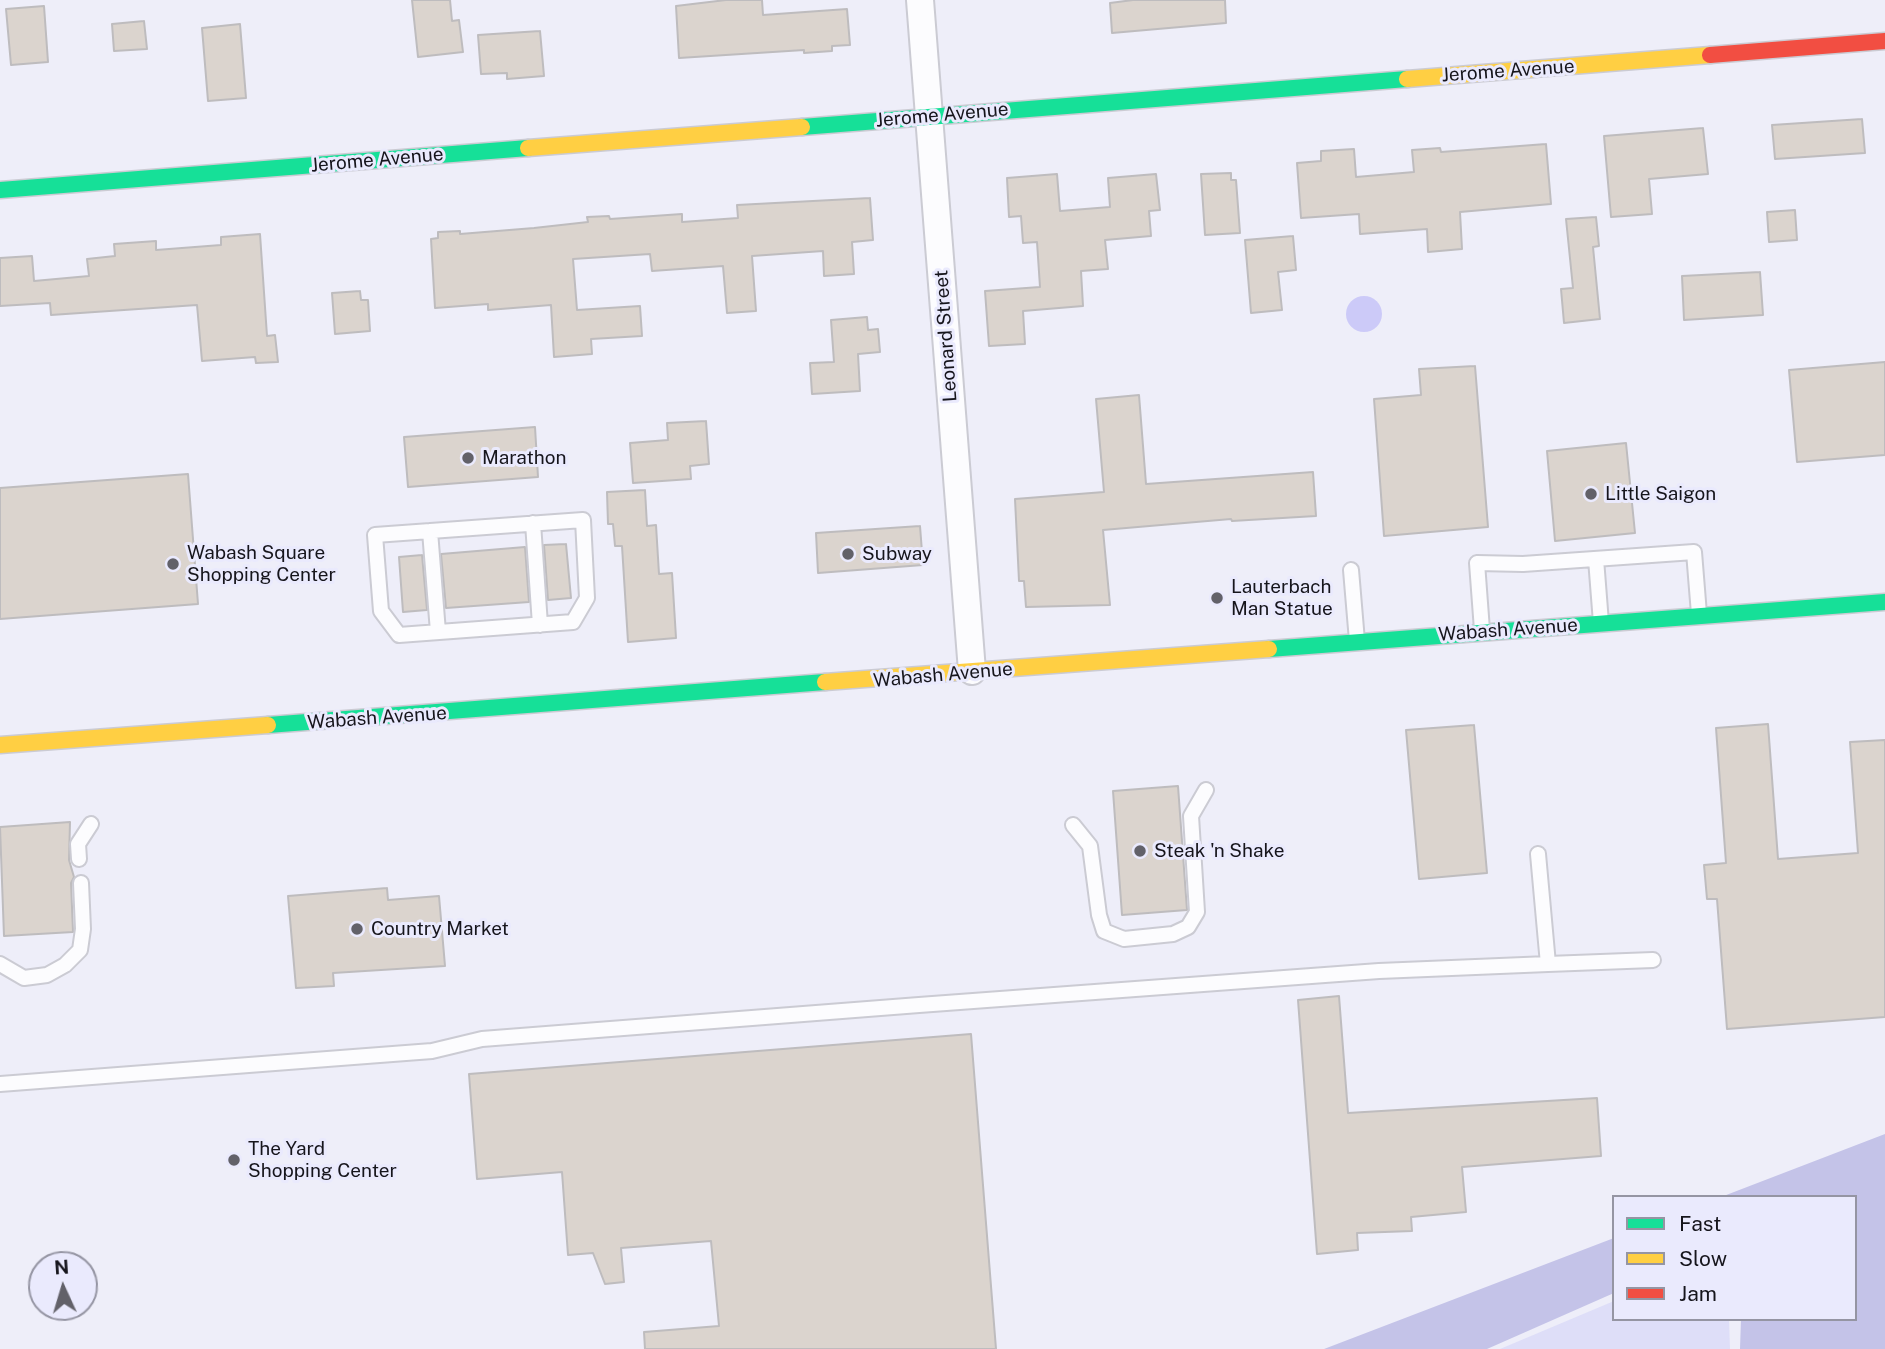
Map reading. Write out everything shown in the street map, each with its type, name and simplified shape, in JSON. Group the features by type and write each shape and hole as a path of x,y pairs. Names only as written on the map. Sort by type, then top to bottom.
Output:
{"main road":[{"name":"Jerome Avenue","path":"0,190 1885,41"},
{"name":"Wabash Avenue","path":"0,746 1885,602"}],"street":[{"name":"Leonard Street","path":"920,0 971,671"}],"lane":[{"path":"583,520 587,598 573,622 399,635 381,611 375,534 430,531 583,520"},
{"path":"533,523 540,625"},
{"path":"430,531 438,632"},
{"path":"1483,632 1477,563 1523,564 1694,552 1700,616"},
{"path":"1596,559 1601,623"},
{"path":"1351,570 1357,642"},
{"path":"1073,825 1090,846 1099,915 1104,931 1124,939 1173,934 1188,927 1197,912 1191,816 1206,790"},
{"path":"79,859 78,844 91,824"},
{"path":"1538,854 1549,964"},
{"path":"0,964 24,978 47,975 65,964 79,950 83,929 81,883"},
{"path":"0,1084 408,1053 482,1040 945,1003 1379,971 1653,960"}],"shaded area":[{"path":"1364,296 1377,301 1382,314 1377,327 1364,332 1351,327 1346,314 1351,301"},
{"path":"1885,1134 1885,1349 1740,1349 1741,1321 1857,1321 1857,1195 1726,1195"},
{"path":"1612,1239 1612,1294 1487,1349 1324,1349"},
{"path":"1612,1302 1612,1321 1729,1321 1730,1349 1500,1349"}],"building":[{"path":"412,0 450,0 452,21 459,20 463,52 418,57"},
{"path":"726,0 762,0 763,15 847,9 850,45 832,46 832,51 804,53 804,50 679,58 676,6"},
{"path":"1133,0 1225,0 1226,23 1112,33 1110,3"},
{"path":"44,6 48,62 11,65 6,9"},
{"path":"144,21 147,49 114,51 112,24"},
{"path":"240,24 246,98 208,101 202,28"},
{"path":"540,31 544,76 507,79 507,73 481,74 478,35"},
{"path":"1862,119 1865,153 1775,159 1772,125"},
{"path":"1703,128 1708,174 1649,179 1652,214 1611,217 1604,136"},
{"path":"1546,144 1551,204 1460,212 1462,249 1428,252 1427,229 1360,234 1359,214 1301,218 1297,163 1321,161 1321,151 1354,149 1356,177 1414,172 1412,150 1440,148 1441,152"},
{"path":"1231,173 1231,180 1236,180 1240,233 1205,235 1201,174"},
{"path":"1057,174 1060,211 1110,207 1108,178 1156,174 1160,210 1149,211 1151,236 1105,240 1108,269 1081,271 1083,306 1023,311 1025,344 989,346 985,291 1040,287 1037,242 1023,243 1021,216 1009,217 1007,178"},
{"path":"870,198 873,240 852,242 854,274 824,276 823,251 752,256 756,311 727,313 723,266 652,271 650,254 573,259 577,310 640,306 642,336 591,339 592,354 554,357 551,305 488,310 488,304 435,308 431,239 438,238 438,232 460,231 460,234 534,228 588,222 587,217 609,216 610,219 682,214 682,222 738,218 737,205"},
{"path":"1795,210 1797,240 1769,242 1767,212"},
{"path":"1596,217 1599,246 1593,247 1600,319 1564,323 1561,289 1573,288 1566,219"},
{"path":"260,234 267,336 275,335 278,362 256,363 255,357 202,361 197,305 51,315 50,303 0,306 0,258 32,256 34,281 89,276 87,259 115,256 114,244 156,241 156,250 221,245 221,237"},
{"path":"1293,236 1296,270 1278,272 1282,310 1251,313 1245,240"},
{"path":"1760,272 1763,315 1684,320 1682,276"},
{"path":"360,291 361,300 368,300 370,331 335,334 332,293"},
{"path":"867,317 868,330 878,329 880,352 858,354 860,391 812,394 810,363 834,362 831,320"},
{"path":"1885,362 1885,455 1797,462 1789,370"},
{"path":"1475,366 1488,527 1384,536 1374,399 1421,395 1419,369"},
{"path":"1139,395 1146,484 1313,472 1316,516 1231,519 1103,530 1110,605 1026,607 1024,581 1019,581 1015,499 1104,492 1096,399"},
{"path":"706,421 709,464 690,466 691,479 633,483 630,443 668,440 667,423"},
{"path":"535,427 538,477 408,487 404,437"},
{"path":"1626,443 1635,533 1555,541 1547,451"},
{"path":"188,474 198,604 0,619 0,488"},
{"path":"645,490 647,526 656,525 659,574 672,573 676,638 628,642 622,546 615,546 613,524 608,524 607,492"},
{"path":"920,526 923,565 818,573 816,533"},
{"path":"566,544 571,598 548,600 544,545"},
{"path":"525,547 529,602 446,608 441,554"},
{"path":"422,555 427,610 403,612 399,557"},
{"path":"1768,724 1778,859 1858,853 1850,742 1885,740 1885,1017 1727,1029 1717,899 1707,899 1704,865 1726,863 1716,728"},
{"path":"1474,725 1487,873 1419,879 1406,730"},
{"path":"1178,786 1187,910 1122,915 1113,791"},
{"path":"70,822 69,860 74,877 71,883 73,932 4,936 0,827"},
{"path":"387,888 388,900 439,896 445,966 333,973 334,986 296,988 288,896"},
{"path":"1339,996 1348,1113 1597,1098 1601,1156 1462,1167 1466,1212 1411,1217 1412,1231 1357,1233 1358,1250 1317,1254 1298,1000"},
{"path":"971,1034 996,1349 645,1349 644,1332 719,1326 711,1241 621,1248 624,1282 605,1284 593,1253 568,1255 562,1172 477,1179 469,1074"}],"traffic: fast":[{"path":"802,127 1407,79"},
{"path":"0,190 528,148"},
{"path":"1269,649 1885,602"},
{"path":"268,725 825,682"}],"traffic: slow":[{"path":"1407,79 1710,55"},
{"path":"528,148 802,127"},
{"path":"825,682 1269,649"},
{"path":"0,745 268,725"}],"traffic: jam":[{"path":"1710,55 1885,41"}],"place":[{"name":"Marathon","path":"468,458"},
{"name":"Little Saigon","path":"1591,494"},
{"name":"Subway","path":"848,554"},
{"name":"Wabash Square Shopping Center","path":"173,564"},
{"name":"Lauterbach Man Statue","path":"1217,598"},
{"name":"Steak 'n Shake","path":"1140,851"},
{"name":"Country Market","path":"357,929"},
{"name":"The Yard Shopping Center","path":"234,1160"}]}
